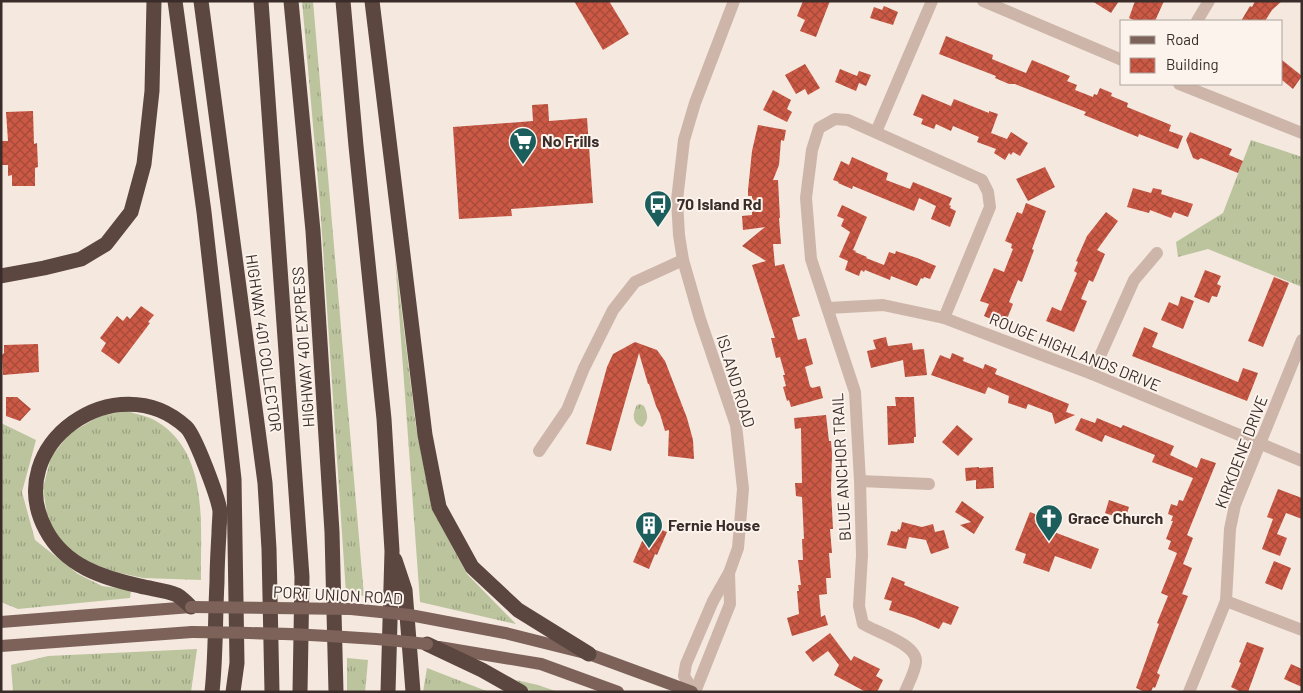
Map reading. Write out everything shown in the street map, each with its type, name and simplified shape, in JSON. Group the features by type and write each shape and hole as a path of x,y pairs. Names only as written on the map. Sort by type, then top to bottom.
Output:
{"highway":[{"path":"1,276 82,259 106,244 131,212 144,164 152,91 154,1"},
{"path":"175,1 204,212 234,479 237,663 233,692"},
{"name":"HIGHWAY 401 COLLECTOR","path":"201,1 264,483 269,559 272,692"},
{"name":"HIGHWAY 401 EXPRESS","path":"261,1 266,50 302,577 300,692"},
{"name":"HIGHWAY 401 EXPRESS","path":"291,1 313,231 332,532 336,692"},
{"path":"343,1 384,419 392,551 388,692"},
{"path":"372,1 425,435 439,507 472,567 518,610 589,654"},
{"path":"191,607 176,595 91,572 74,561 46,531 38,509 35,488 39,466 50,442 77,418 105,406 135,404 164,411 187,428 205,465 220,510 212,690"},
{"path":"392,551 405,590 413,692"},
{"path":"427,644 482,670 521,692"}],"main road":[{"name":"PORT UNION ROAD","path":"1,622 191,607 351,609 410,615 505,632 589,654 694,692"},
{"path":"1,646 192,632 368,637 427,644 541,664 618,692"}],"street":[{"name":"ISLAND ROAD","path":"694,692 684,676 686,664 713,600 729,573 738,548 743,489 736,425 700,319 683,260 679,236 677,200 684,140 695,103 734,1"},
{"path":"876,132 932,1"},
{"path":"983,1 1120,59"},
{"path":"1198,20 1209,1"},
{"path":"1182,85 1302,133"},
{"name":"BLUE ANCHOR TRAIL","path":"905,692 915,666 915,653 903,644 863,624 859,606 862,555 855,392 811,259 806,198 812,150 820,128 835,119 848,120 982,180 988,192 990,207 944,318"},
{"path":"1092,374 1134,280 1157,253"},
{"path":"539,451 568,410 584,368 613,310 634,282 683,260"},
{"name":"ROUGE HIGHLANDS DRIVE","path":"828,308 883,305 944,318 1092,374 1302,461"},
{"name":"KIRKDENE DRIVE","path":"1189,692 1226,601 1230,529 1235,505 1299,354 1302,340"},
{"path":"860,481 928,484"},
{"name":"ISLAND ROAD","path":"694,692 730,604 729,573"},
{"path":"1226,601 1302,630"}],"green space":[{"path":"302,1 313,1 364,596 346,593 320,204"},
{"path":"1251,140 1302,157 1302,287 1208,249 1178,257 1176,242 1223,213"},
{"path":"395,257 416,427 432,509 467,574 516,624 420,602"},
{"path":"640,404 644,406 647,415 647,420 642,427 636,423 634,418 635,408"},
{"path":"127,411 156,421 173,435 186,452 194,471 201,514 201,580 143,578 115,572 83,560 63,545 48,521 43,488 51,457 70,433 100,416"},
{"path":"1,423 36,440 22,492 35,540 78,574 102,586 131,590 130,598 18,609 1,602"},
{"path":"197,649 191,692 13,692 11,665 48,656"},
{"path":"347,658 368,660 365,692 347,692"},
{"path":"427,668 489,692 423,692"},
{"path":"516,680 538,685 558,692 532,692"}],"building":[{"path":"574,1 609,1 629,34 603,50"},
{"path":"803,1 830,1 816,37 800,31 805,20 797,16"},
{"path":"1092,1 1119,1 1111,13"},
{"path":"1135,1 1164,1 1155,20 1134,20 1129,18"},
{"path":"1255,1 1282,1 1272,10 1266,20 1242,20 1250,6 1252,7"},
{"path":"884,6 898,12 893,25 870,18 874,7 882,10"},
{"path":"946,36 993,55 992,59 1026,73 1032,60 1070,76 1067,81 1077,85 1075,90 1093,97 1094,94 1097,95 1100,88 1112,93 1111,96 1128,103 1127,107 1171,125 1169,131 1183,136 1178,149 1139,134 1138,137 1084,115 1086,112 1015,84 1009,84 995,78 996,76 939,54"},
{"path":"1283,61 1302,76 1293,89 1283,81"},
{"path":"805,64 820,88 808,95 805,89 796,94 785,75"},
{"path":"840,69 857,76 859,71 871,75 866,86 859,83 856,91 835,82"},
{"path":"773,90 791,100 787,109 792,112 787,122 763,110"},
{"path":"922,94 951,106 954,99 989,113 989,111 998,114 991,133 1007,139 1011,132 1028,143 1020,156 1013,152 1011,155 1009,153 1005,160 994,153 996,149 977,142 979,137 953,126 951,131 936,124 934,129 921,124 923,119 913,115"},
{"name":"No Frills","path":"548,104 549,121 587,118 593,203 511,209 512,216 459,219 453,127 533,121 532,105"},
{"path":"33,111 34,144 37,143 38,167 35,168 35,186 12,186 12,175 8,176 8,165 2,165 1,141 8,141 6,112"},
{"path":"758,125 786,130 784,141 781,140 779,165 773,180 778,180 781,244 773,244 775,266 784,264 800,316 792,318 798,340 806,338 813,364 805,367 810,386 812,388 820,386 823,398 791,407 783,387 786,386 783,375 785,375 780,357 776,358 771,338 775,338 752,265 766,261 742,246 765,227 743,230 742,216 752,215 752,196 748,196 748,190 752,151"},
{"path":"1190,132 1232,149 1229,155 1243,161 1238,173 1201,158 1198,160 1193,158 1186,140"},
{"path":"852,157 888,173 886,180 910,189 913,182 952,198 949,205 951,206 950,208 956,211 950,227 931,219 936,206 919,198 914,211 853,186 852,189 833,180 841,161 849,165"},
{"path":"1045,167 1055,187 1028,201 1016,179"},
{"path":"1133,188 1151,193 1153,188 1162,190 1161,194 1193,204 1188,217 1174,212 1171,218 1150,210 1149,213 1127,207"},
{"path":"1026,203 1046,211 1022,282 1018,280 1009,302 1013,304 1007,319 1003,317 1000,323 984,316 989,304 980,301 994,268 1004,272 1013,249 1011,248 1012,244 1005,241 1017,212 1022,214"},
{"path":"842,205 867,217 853,250 855,252 884,265 889,252 895,254 896,251 917,258 936,266 930,279 921,278 917,286 891,276 890,280 865,270 864,272 861,270 859,276 845,270 848,261 839,257 850,232 841,226 844,219 837,216"},
{"path":"1106,212 1118,221 1097,250 1105,254 1093,282 1089,280 1081,299 1087,301 1074,332 1046,321 1052,307 1061,311 1077,273 1074,271 1078,262 1076,261 1087,236"},
{"path":"1205,270 1221,276 1217,284 1221,286 1217,297 1212,296 1209,303 1194,297"},
{"path":"1274,277 1289,283 1263,347 1248,341"},
{"path":"1181,296 1194,301 1183,329 1161,320 1169,302 1178,306"},
{"path":"141,306 154,315 119,364 101,351 106,343 100,338 117,316 123,321 127,316 130,319"},
{"path":"1144,327 1158,333 1152,347 1238,382 1243,368 1258,373 1247,401 1132,356"},
{"path":"886,337 888,346 912,343 913,350 924,349 927,375 905,377 903,360 871,368 867,351 876,349 873,340"},
{"path":"635,342 657,350 665,361 687,418 693,440 694,459 668,456 669,430 665,431 639,353 611,451 586,444 607,367 613,354"},
{"path":"38,344 39,372 3,375 2,355 4,353 4,345"},
{"path":"952,353 964,358 963,361 983,369 985,364 997,369 995,374 1069,404 1066,412 1075,415 1055,424 1052,413 1028,404 1026,409 1008,403 1009,396 988,387 985,394 931,375 940,355 950,359"},
{"path":"6,397 17,397 31,409 20,421 6,416"},
{"path":"895,397 914,397 916,437 914,437 914,443 888,445 887,406 896,406"},
{"path":"826,415 832,454 833,529 830,529 832,553 829,553 831,578 826,578 827,594 819,595 821,617 825,615 828,625 792,636 787,618 799,614 797,591 799,591 798,585 801,585 798,560 803,560 802,539 804,539 802,497 796,496 795,483 802,483 801,428 795,429 794,418"},
{"path":"1081,418 1095,423 1097,418 1121,428 1123,425 1174,446 1170,455 1197,468 1201,458 1216,463 1187,535 1193,538 1183,564 1192,568 1182,594 1188,596 1157,673 1160,675 1155,688 1153,687 1151,692 1145,692 1136,688 1159,624 1157,623 1168,596 1161,593 1177,553 1168,549 1171,541 1166,539 1173,516 1168,514 1171,504 1177,506 1179,500 1183,501 1193,478 1152,462 1155,455 1105,435 1102,442 1075,430"},
{"path":"957,425 973,439 958,456 942,442"},
{"path":"993,467 994,488 976,489 976,480 966,481 965,468"},
{"path":"1278,489 1302,498 1302,519 1286,513 1277,534 1287,538 1280,556 1262,549 1273,519 1267,517"},
{"path":"1109,500 1129,507 1125,520 1105,513"},
{"path":"962,501 984,517 974,534 960,525 971,522 955,512"},
{"name":"Grace Church","path":"1030,512 1050,520 1046,529 1099,549 1091,569 1055,556 1049,572 1023,563 1026,554 1015,550"},
{"path":"902,522 922,527 933,524 935,532 944,530 949,548 931,554 926,540 909,537 906,549 887,545 891,531 897,532 898,529 900,530"},
{"name":"Fernie House","path":"649,525 667,532 649,569 633,562"},
{"path":"1274,561 1291,568 1282,590 1265,583"},
{"path":"892,577 905,582 904,585 959,607 951,625 943,622 939,629 889,610 892,601 884,599"},
{"path":"830,633 851,661 854,656 880,669 876,676 883,680 877,692 866,692 834,675 839,665 828,651 813,662 805,652"},
{"path":"1247,642 1264,648 1248,692 1241,692 1231,687"},
{"path":"1291,664 1302,669 1302,687 1284,679"}],"place":[{"name":"No Frills","path":"523,165"},
{"name":"70 Island Rd","path":"658,228"},
{"name":"Grace Church","path":"1049,542"},
{"name":"Fernie House","path":"649,549"}]}
